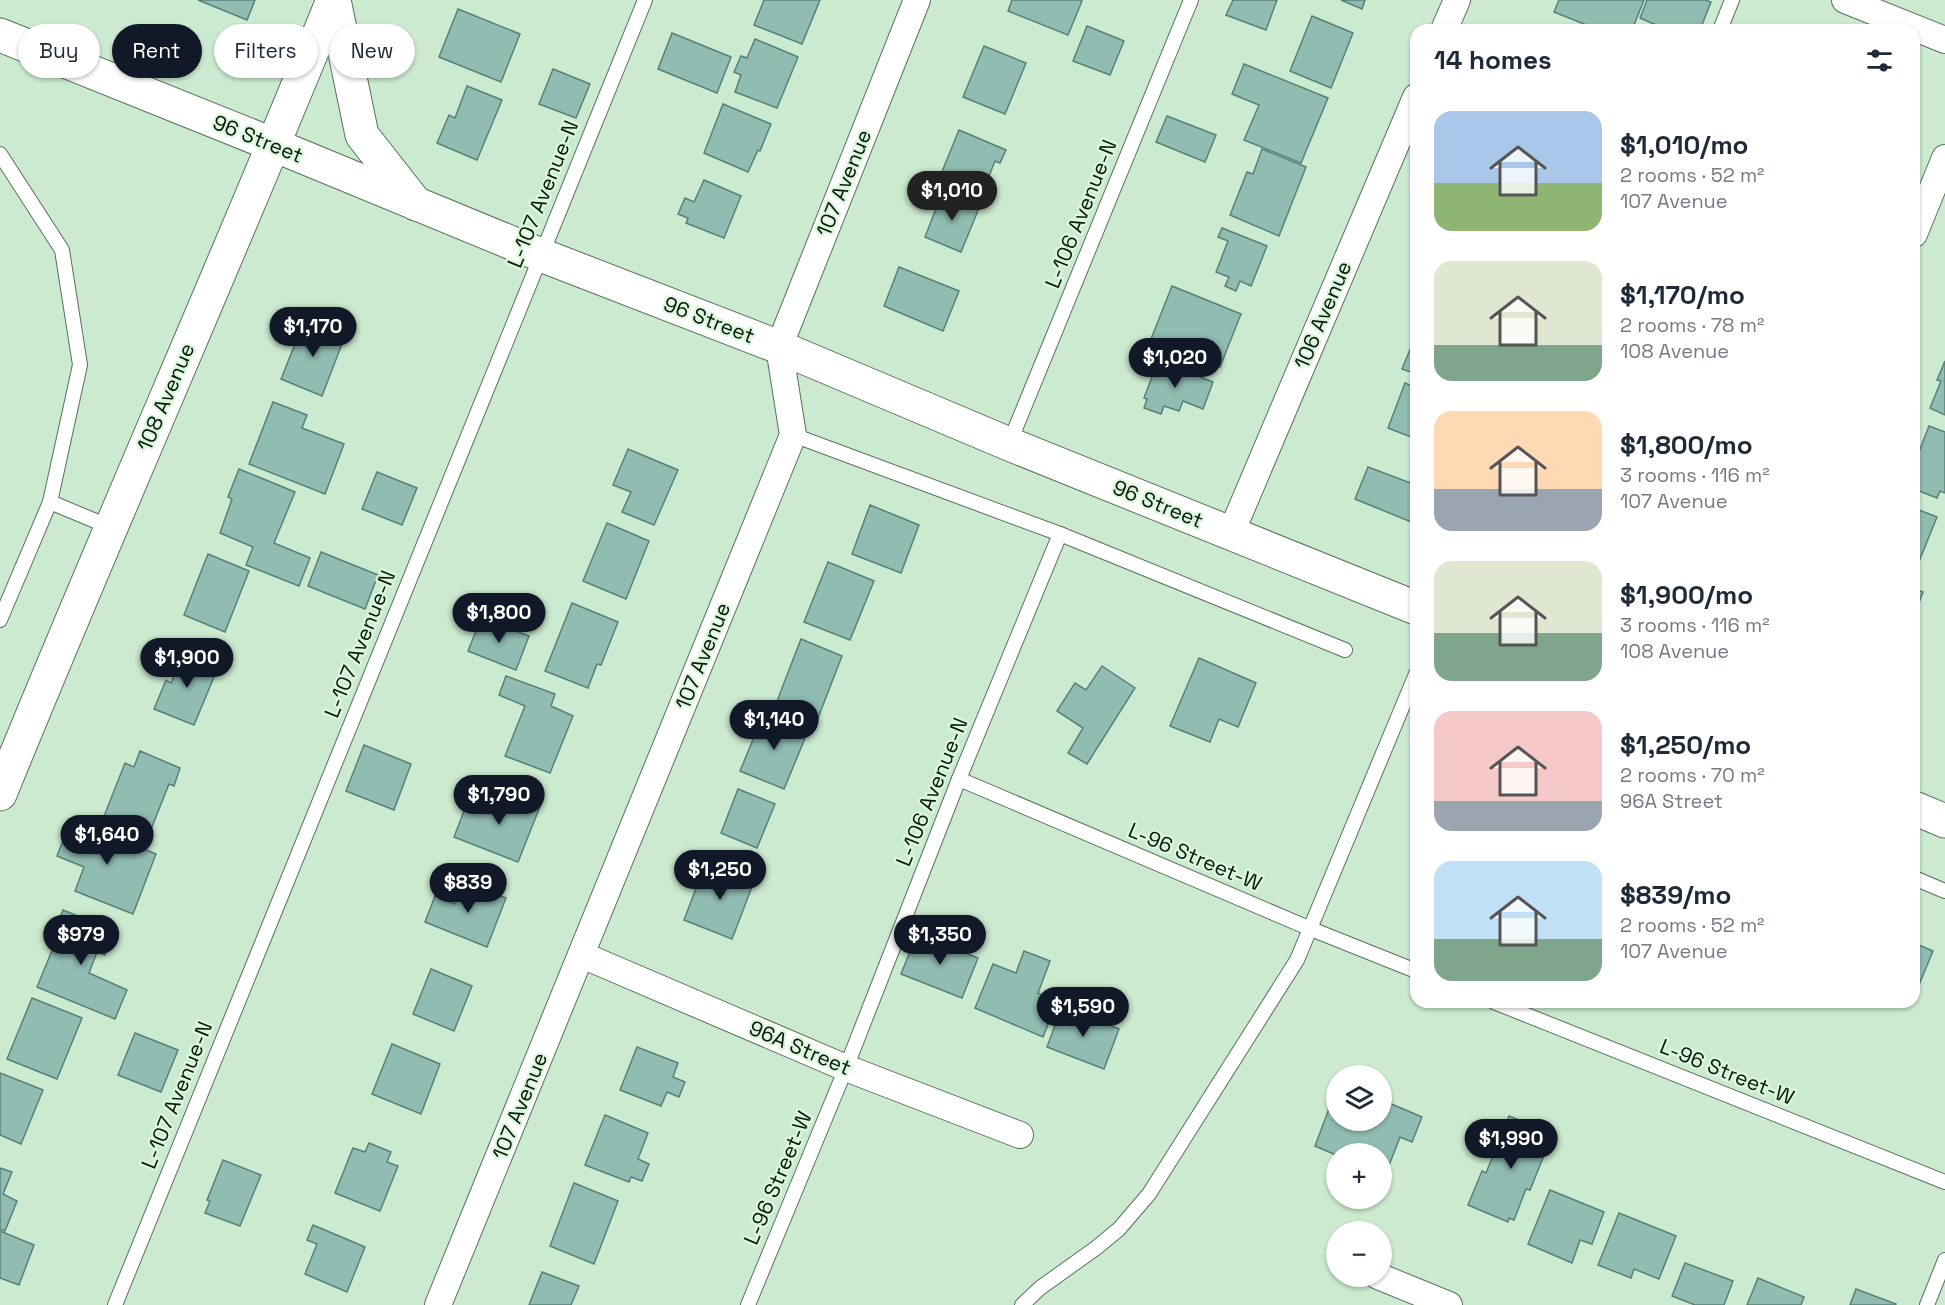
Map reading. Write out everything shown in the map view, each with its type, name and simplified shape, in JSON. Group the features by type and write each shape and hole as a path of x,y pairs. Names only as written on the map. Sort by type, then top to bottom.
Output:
{"street":[{"name":"108 Avenue","path":"0,794 110,527 274,145 333,0"},
{"path":"333,0 362,135 417,205"},
{"name":"107 Avenue","path":"779,347 917,0"},
{"path":"1447,24 1457,0"},
{"path":"1845,0 1905,24"},
{"path":"1920,30 1945,40"},
{"name":"96 Street","path":"0,35 541,255 779,347 1009,444 1410,606"},
{"name":"106 Avenue","path":"1231,533 1410,111"},
{"path":"1920,219 1945,158"},
{"path":"779,347 793,435"},
{"name":"107 Avenue","path":"438,1305 793,435"},
{"path":"1920,811 1945,821"},
{"name":"96A Street","path":"582,956 846,1068 1020,1135"},
{"path":"1392,1282 1449,1305"}],"lane":[{"name":"L-107 Avenue-N","path":"115,1305 645,0"},
{"name":"L-106 Avenue-N","path":"1009,444 1191,0"},
{"path":"1722,24 1732,0"},
{"path":"0,154 62,250 81,365 50,502 0,620"},
{"path":"793,435 1060,534 1345,650"},
{"path":"50,502 110,527"},
{"name":"L-106 Avenue-N","path":"846,1068 959,779 1060,534"},
{"path":"1023,1305 1040,1288 1119,1229 1149,1194 1297,960 1410,689"},
{"name":"L-96 Street-W","path":"959,779 1311,929 1410,969"},
{"path":"1920,881 1945,891"},
{"name":"L-96 Street-W","path":"1509,1008 1945,1182"},
{"name":"L-96 Street-W","path":"748,1305 846,1068"},
{"path":"1928,1305 1945,1260"}],"building":[{"path":"198,0 255,0 247,20"},
{"path":"764,0 820,0 802,44 754,25"},
{"path":"1012,0 1082,1 1068,35 1008,11"},
{"path":"1233,0 1277,0 1266,30 1226,15"},
{"path":"1341,0 1365,0 1362,9"},
{"path":"1559,0 1644,0 1634,24 1584,24 1554,12"},
{"path":"1647,0 1705,0 1711,2 1702,24 1654,24 1640,18"},
{"path":"458,9 520,34 501,82 439,57"},
{"path":"1312,16 1353,33 1331,88 1290,71"},
{"path":"1087,26 1124,41 1110,75 1073,61"},
{"path":"672,33 731,57 717,93 658,69"},
{"path":"755,39 798,57 777,108 735,92 741,75 734,72 741,56 747,58"},
{"path":"984,46 1026,63 1005,114 963,97"},
{"path":"1244,64 1328,98 1301,163 1244,140 1259,105 1232,94"},
{"path":"553,69 590,84 576,118 539,104"},
{"path":"467,86 502,100 477,160 437,143 449,115 455,118"},
{"path":"723,104 771,124 748,172 704,153"},
{"path":"1167,116 1216,135 1205,162 1156,142"},
{"path":"959,130 1006,150 1000,163 995,161 983,191 941,174"},
{"path":"1262,149 1306,167 1279,236 1230,215 1247,172 1253,174"},
{"path":"704,180 741,196 724,238 686,223 688,218 678,214 685,198 694,202"},
{"path":"942,193 979,208 961,252 925,237"},
{"path":"1222,228 1267,246 1251,286 1240,281 1236,291 1225,286 1229,277 1216,272 1228,241 1218,237"},
{"path":"899,267 959,291 943,331 884,306"},
{"path":"1172,286 1241,314 1220,367 1151,339"},
{"path":"305,319 345,336 322,396 281,379"},
{"path":"1410,350 1410,372 1402,369"},
{"path":"1158,361 1213,382 1203,409 1183,401 1179,411 1164,406 1161,414 1144,408 1147,399 1144,398"},
{"path":"1945,361 1945,415 1930,408 1941,381 1937,380"},
{"path":"1405,383 1410,385 1410,437 1388,428"},
{"path":"273,402 307,415 302,428 344,444 325,494 249,464"},
{"path":"1929,426 1945,432 1945,493 1940,491 1937,498 1920,491 1920,449"},
{"path":"628,449 678,470 654,525 622,512 631,492 613,485"},
{"path":"1368,467 1410,483 1410,522 1355,499"},
{"path":"239,469 295,492 274,543 310,558 299,586 246,565 253,547 220,533 232,499 228,497"},
{"path":"377,472 417,488 402,525 362,509"},
{"path":"870,505 919,525 901,573 852,554"},
{"path":"1920,510 1937,517 1920,559"},
{"path":"607,523 649,541 626,599 583,581"},
{"path":"321,552 378,575 365,609 308,586"},
{"path":"208,554 249,571 225,632 184,615"},
{"path":"828,562 874,581 850,640 804,622"},
{"path":"572,603 618,622 601,665 597,664 588,688 545,671"},
{"path":"481,618 529,636 516,670 468,651"},
{"path":"801,639 842,656 818,718 777,701"},
{"path":"185,651 219,665 194,725 154,709 166,680 171,683"},
{"path":"1199,658 1256,683 1238,727 1219,719 1210,742 1170,726"},
{"path":"1102,666 1135,688 1087,764 1068,753 1083,728 1057,711 1075,683 1086,690"},
{"path":"506,676 555,694 551,706 573,716 550,773 505,756 525,706 499,695"},
{"path":"764,713 808,731 784,789 740,771"},
{"path":"364,745 411,764 394,810 346,791"},
{"path":"140,751 180,768 174,786 169,784 146,842 101,824 125,763 134,767"},
{"path":"738,789 775,804 757,848 721,833"},
{"path":"512,793 541,804 518,862 454,837 467,803 479,808 483,799 506,808"},
{"path":"71,820 156,854 133,914 75,891 84,867 57,856"},
{"path":"713,864 755,879 732,939 684,920 701,875 708,878"},
{"path":"464,881 506,898 487,947 425,922 435,896 455,904"},
{"path":"63,910 114,931 105,955 97,952 89,973 127,990 115,1019 37,987 58,936 54,934"},
{"path":"917,934 978,958 962,998 901,974"},
{"path":"1920,946 1933,951 1920,982"},
{"path":"1024,951 1050,961 1038,993 1057,1002 1043,1037 975,1008 993,964 1016,973"},
{"path":"431,969 472,986 454,1031 413,1014"},
{"path":"32,998 82,1018 57,1079 7,1059"},
{"path":"1062,1007 1119,1029 1104,1069 1047,1047"},
{"path":"135,1033 178,1050 161,1092 118,1075"},
{"path":"392,1044 440,1064 421,1114 372,1094"},
{"path":"637,1047 678,1063 673,1077 685,1082 679,1097 667,1092 661,1106 620,1090"},
{"path":"0,1073 43,1090 21,1144 0,1135"},
{"path":"1392,1104 1422,1117 1412,1142 1400,1137 1392,1158 1392,1143 1326,1143 1326,1151 1315,1146 1326,1117 1326,1131 1392,1131"},
{"path":"605,1115 648,1133 638,1159 649,1164 642,1181 631,1177 629,1182 585,1165"},
{"path":"1509,1116 1553,1133 1530,1190 1526,1189 1514,1220 1509,1218 1508,1222 1468,1205 1482,1171 1486,1173"},
{"path":"369,1143 391,1152 387,1162 398,1166 380,1211 335,1193 353,1148 365,1152"},
{"path":"223,1160 261,1175 240,1226 205,1213 210,1201 207,1200"},
{"path":"0,1168 12,1172 3,1194 17,1201 5,1231 0,1229"},
{"path":"574,1183 618,1201 594,1264 550,1246"},
{"path":"1550,1190 1604,1212 1592,1244 1580,1240 1572,1263 1528,1244"},
{"path":"1619,1213 1676,1236 1659,1279 1634,1269 1631,1278 1598,1265"},
{"path":"313,1225 365,1247 347,1292 305,1274 317,1244 307,1240"},
{"path":"0,1231 34,1245 19,1285 0,1278"},
{"path":"1685,1263 1733,1281 1724,1305 1695,1305 1672,1296"},
{"path":"542,1272 579,1286 571,1305 529,1305"},
{"path":"1758,1278 1804,1297 1801,1305 1747,1305"},
{"path":"1856,1289 1896,1304 1850,1305"}]}
